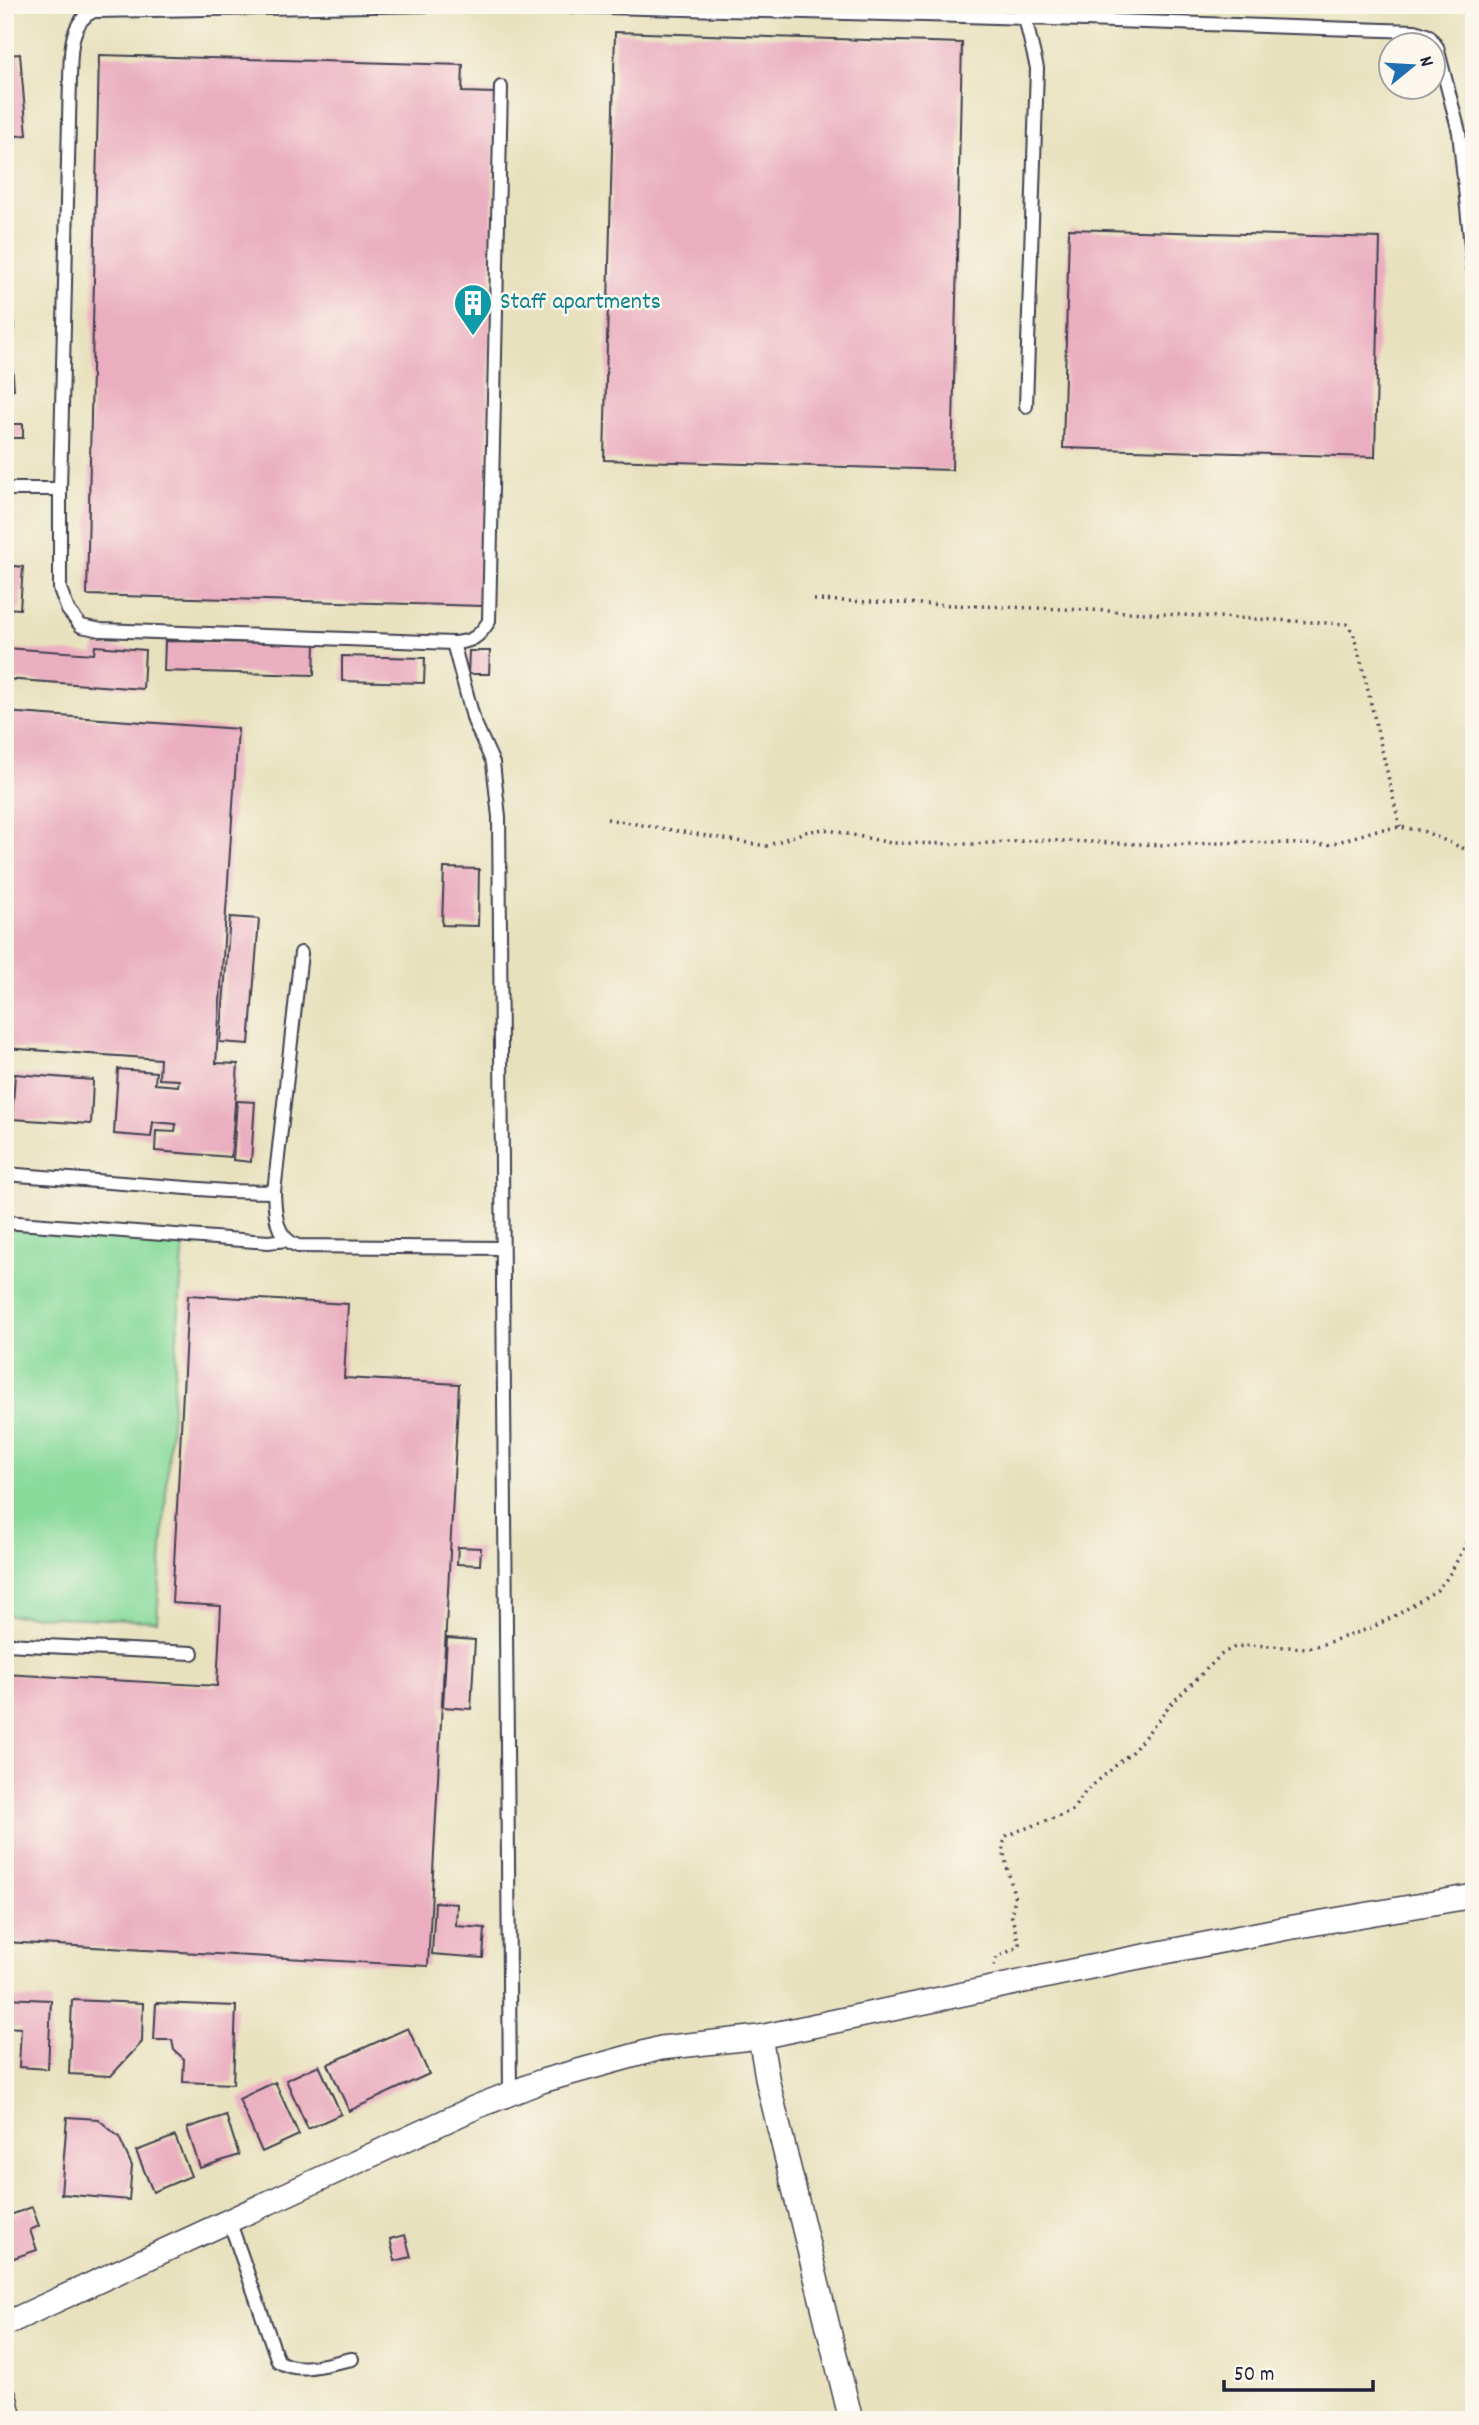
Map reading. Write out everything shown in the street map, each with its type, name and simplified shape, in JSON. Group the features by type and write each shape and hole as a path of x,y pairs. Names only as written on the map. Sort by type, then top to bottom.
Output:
{"street":[{"path":"5,2324 510,2092 661,2048 760,2037 1282,1930 1474,1896"},
{"path":"760,2037 768,2083 851,2420"},
{"path":"5,2396 10,2420"}],"lane":[{"path":"429,5 94,11 87,13 81,20 72,39 70,79 60,489 60,589 68,610 81,626 101,630 453,643 469,642 481,634 489,621 500,87"},
{"path":"528,5 1415,31 1429,36 1437,47 1459,132 1474,274"},
{"path":"1025,18 1037,68 1026,406"},
{"path":"5,489 60,489"},
{"path":"453,643 474,721 493,763 497,785 510,2092"},
{"path":"301,953 274,1192 279,1229 287,1240 298,1246 501,1248"},
{"path":"5,1174 226,1191 274,1192"},
{"path":"5,1222 268,1242 287,1240"},
{"path":"5,1644 192,1653"},
{"path":"229,2220 278,2361 297,2369 352,2359"}],"path":[{"path":"814,600 1090,610 1347,624 1353,632 1362,664 1400,827"},
{"path":"607,819 766,846 805,832 824,830 891,843 973,844 1040,840 1164,845 1248,842 1328,845 1377,830 1400,827 1423,831 1474,853"},
{"path":"990,1989 996,1959 1019,1944 1011,1914 1015,1899 1002,1846 1007,1836 1030,1825 1071,1812 1086,1791 1134,1750 1172,1703 1223,1653 1235,1647 1251,1645 1307,1648 1346,1638 1391,1618 1437,1590 1448,1577 1474,1530"}],"green space":[{"path":"5,1229 184,1240 157,1621 5,1615"}],"building":[{"path":"615,32 962,43 952,470 604,460"},
{"path":"20,54 27,135 5,137 5,55"},
{"path":"99,55 463,65 462,92 495,93 484,606 87,595"},
{"path":"5,216 12,267 5,268"},
{"path":"1069,229 1380,238 1375,457 1063,448"},
{"path":"10,276 14,329 5,330 5,277"},
{"path":"5,353 11,353 14,389 5,390"},
{"path":"5,424 23,424 23,438 5,438"},
{"path":"5,565 23,567 20,609 5,608"},
{"path":"165,641 315,644 314,675 164,671"},
{"path":"95,646 145,650 143,689 5,679 5,648 94,654"},
{"path":"469,651 490,651 489,674 468,674"},
{"path":"342,656 425,658 424,683 342,681"},
{"path":"5,712 238,729 216,1063 238,1064 231,1157 155,1151 156,1131 175,1132 176,1124 153,1122 151,1137 114,1134 118,1069 156,1072 155,1084 178,1086 179,1080 159,1079 160,1059 5,1048"},
{"path":"444,868 479,869 478,926 442,925"},
{"path":"230,917 259,919 249,1044 220,1042"},
{"path":"15,1074 93,1080 91,1124 12,1119"},
{"path":"237,1101 255,1102 251,1162 233,1160"},
{"path":"188,1295 348,1304 344,1378 459,1384 428,1966 5,1942 5,1674 217,1686 221,1606 172,1603"},
{"path":"458,1547 481,1548 480,1565 457,1564"},
{"path":"447,1638 475,1640 471,1709 443,1707"},
{"path":"435,1902 457,1904 456,1926 485,1928 483,1958 432,1954"},
{"path":"5,1998 51,2000 48,2069 19,2067 21,2028 5,2027"},
{"path":"72,2000 143,2003 142,2042 111,2076 69,2074"},
{"path":"156,2003 236,2006 233,2084 183,2082 184,2059 174,2050 172,2040 154,2040"},
{"path":"408,2028 429,2074 349,2111 328,2064"},
{"path":"319,2065 341,2114 308,2129 286,2080"},
{"path":"275,2082 299,2135 262,2152 239,2099"},
{"path":"226,2115 239,2155 200,2168 187,2128"},
{"path":"67,2117 98,2119 119,2137 132,2166 129,2200 61,2194"},
{"path":"175,2136 191,2176 153,2192 136,2151"},
{"path":"32,2207 39,2226 30,2230 37,2250 5,2261 5,2217"},
{"path":"405,2235 411,2257 395,2261 390,2239"}],"place":[{"name":"Staff apartments","path":"473,337"}]}
